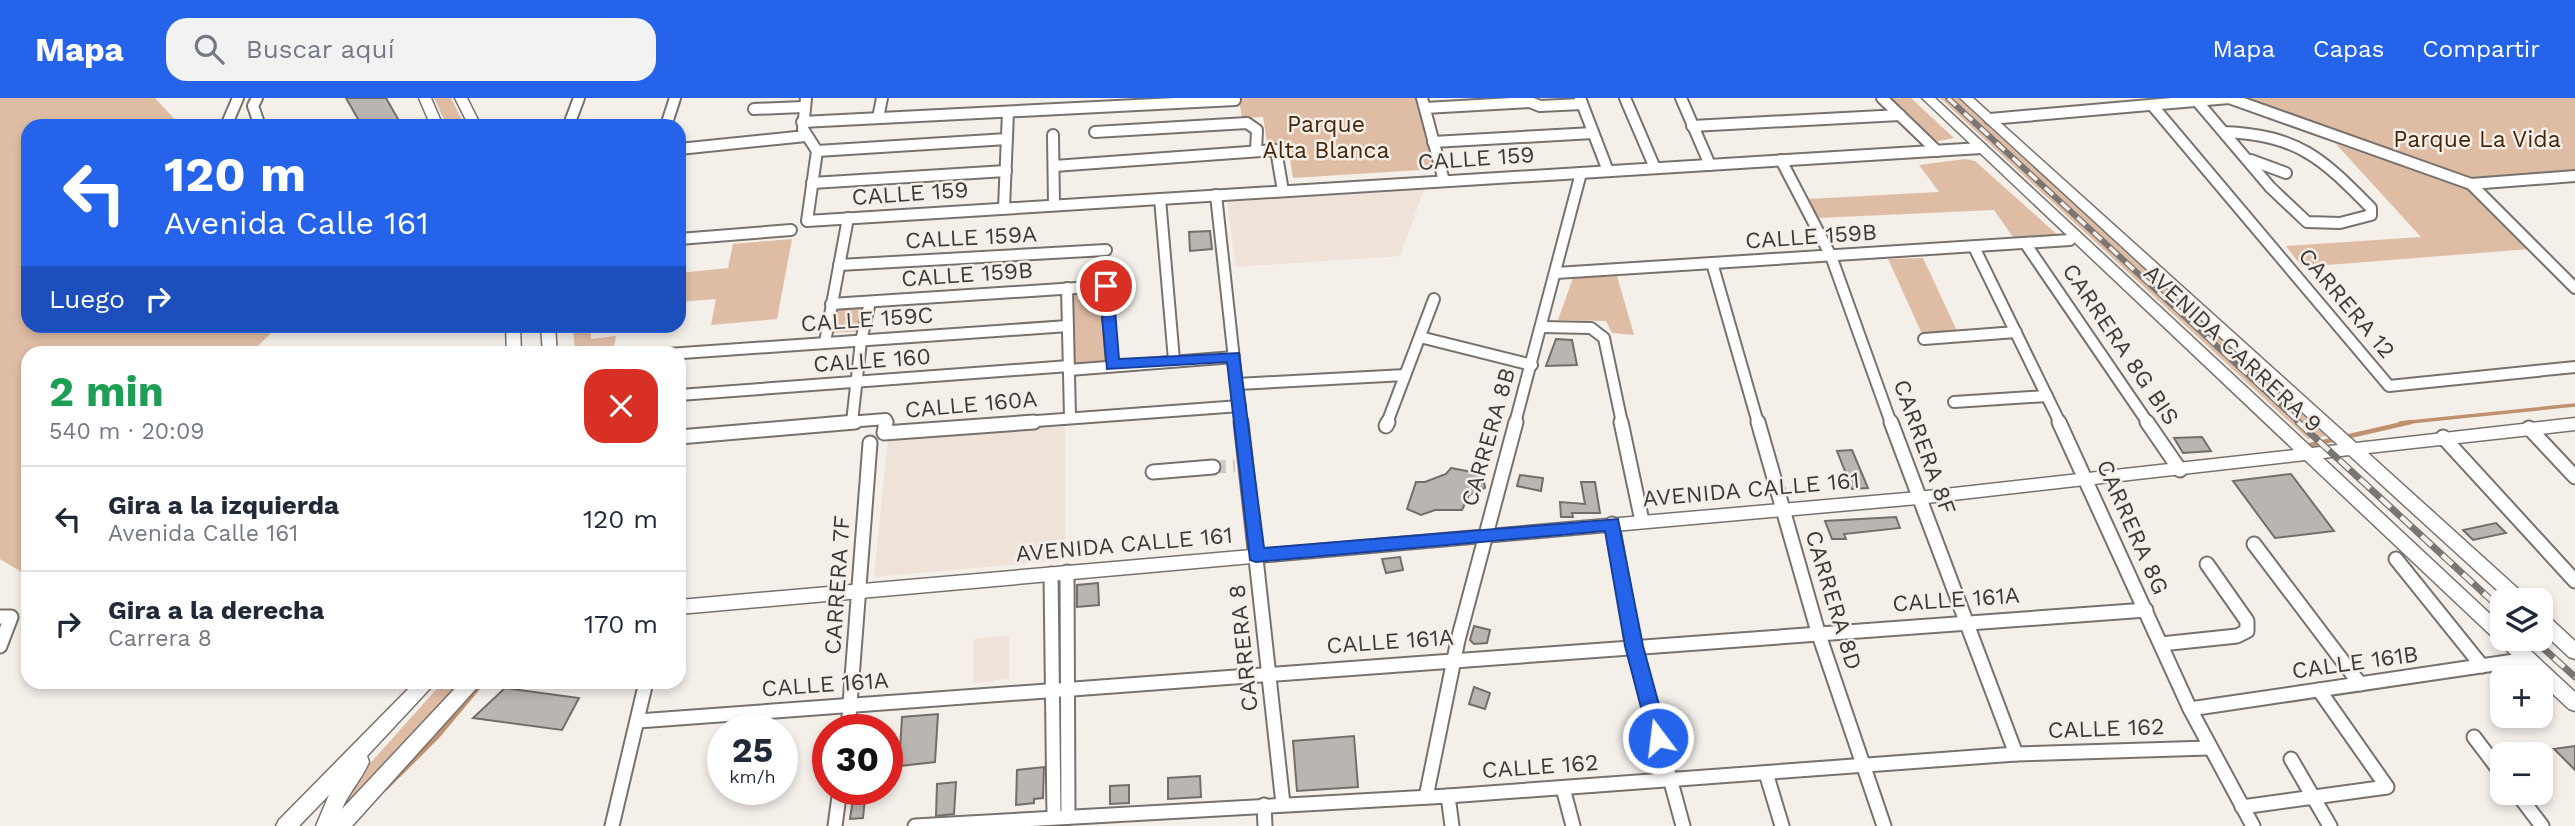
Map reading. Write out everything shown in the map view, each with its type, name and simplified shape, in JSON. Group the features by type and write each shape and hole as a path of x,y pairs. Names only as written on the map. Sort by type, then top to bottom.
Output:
{"main road":[{"path":"425,98 434,119"},
{"path":"461,98 472,119"},
{"name":"AVENIDA CARRERA 9","path":"1928,98 2490,624"},
{"name":"AVENIDA CARRERA 9","path":"1966,98 2506,588"},
{"name":"AVENIDA CALLE 161","path":"686,606 1918,498 2088,481 2443,437 2575,424"},
{"path":"2553,631 2574,649"},
{"name":"AVENIDA CARRERA 9","path":"2519,651 2575,703"},
{"path":"286,826 420,689"},
{"path":"339,826 466,689"},
{"path":"326,826 340,791 393,718"}],"street":[{"path":"229,119 238,98"},
{"path":"257,98 253,106 258,119"},
{"path":"571,119 579,98"},
{"path":"668,119 675,98"},
{"path":"878,118 882,98"},
{"path":"974,113 976,98"},
{"path":"1625,98 1655,168"},
{"path":"1681,98 1710,165"},
{"path":"1882,98 1937,151"},
{"path":"1990,119 2229,98 2472,184 2575,176"},
{"path":"802,122 1008,111 1095,102 1235,99 1236,123"},
{"path":"1444,181 1423,103 1529,100 1540,106 1581,101 1608,171"},
{"path":"2197,101 2298,217 2306,222 2363,219 2371,215 2371,208 2326,162 2314,155 2258,134 2224,132"},
{"path":"754,108 805,102 802,122 806,136 817,152 812,183 1006,171"},
{"name":"CARRERA 12","path":"2152,105 2389,386 2575,367"},
{"path":"1004,208 1008,111"},
{"path":"1692,126 1900,115"},
{"path":"1095,132 1236,123 1255,125 1256,151"},
{"path":"1433,142 1593,133"},
{"path":"1053,135 1054,205"},
{"path":"686,148 806,136"},
{"path":"817,152 1007,139"},
{"name":"CALLE 159","path":"812,183 807,220 1981,148"},
{"path":"1054,166 1276,150 1283,191"},
{"path":"2247,158 2286,173"},
{"name":"CARRERA 8F","path":"1781,160 1831,256 1918,498 2016,754"},
{"name":"CARRERA 8B","path":"1426,797 1453,659 1581,173"},
{"path":"2472,184 2575,288"},
{"name":"CARRERA 8","path":"1216,195 1240,405 1240,465 1256,555 1283,804"},
{"path":"1160,199 1174,360"},
{"path":"825,342 848,218"},
{"path":"686,238 791,230"},
{"name":"CALLE 159B","path":"1556,273 2070,240"},
{"name":"CARRERA 8G BIS","path":"2025,243 2180,470"},
{"name":"CARRERA 8G","path":"1974,247 2088,481 2190,709 2253,826"},
{"name":"CALLE 159A","path":"839,265 1106,250"},
{"name":"CARRERA 8D","path":"1712,263 1818,632 1861,765 1884,826"},
{"name":"CALLE 159B","path":"831,304 1106,286 1112,365"},
{"path":"1067,288 1070,417"},
{"path":"1386,426 1434,299"},
{"path":"852,422 861,341 870,302"},
{"name":"CALLE 159C","path":"686,353 1068,326"},
{"path":"1542,327 1591,328 1604,338 1642,521"},
{"path":"1924,339 2016,332"},
{"path":"1420,337 1532,365"},
{"name":"CALLE 160","path":"686,394 1234,356"},
{"path":"1237,384 1405,375"},
{"path":"1954,402 2047,396"},
{"name":"CALLE 160A","path":"686,436 886,419 884,433 1240,405"},
{"path":"2529,428 2575,477"},
{"path":"2443,437 2575,581"},
{"name":"CARRERA 7F","path":"849,714 870,443"},
{"path":"1153,472 1213,467"},
{"path":"1612,524 1634,646 1683,826"},
{"path":"2255,544 2360,684"},
{"path":"2396,559 2482,666"},
{"path":"2161,645 2237,636 2247,631 2247,621 2207,564"},
{"path":"1059,573 1061,817"},
{"name":"CALLE 161A","path":"638,721 1818,632 2146,610"},
{"path":"0,646 6,617"},
{"name":"CALLE 161B","path":"2190,709 2528,659"},
{"path":"612,826 645,689"},
{"path":"2242,807 2387,787 2319,690"},
{"path":"2474,737 2490,758"},
{"name":"CALLE 162","path":"915,826 1448,796 2016,754 2209,748"},
{"path":"2291,759 2330,826"},
{"path":"1766,773 1783,826"},
{"path":"1563,788 1573,826"},
{"path":"1448,796 1452,826"},
{"path":"835,826 838,805"},
{"path":"1264,805 1265,826"},
{"path":"2526,805 2542,826"}],"shaded area":[{"path":"1424,190 1400,256 1236,267 1227,202"},
{"path":"1065,426 1065,560 874,577 888,439"},
{"path":"1009,635 1009,679 973,683 974,639"}],"green space":[{"path":"0,98 155,98 174,119 21,119 21,333 271,333 258,346 21,346 21,572 0,559"},
{"path":"434,98 451,98 462,119 444,119"},
{"name":"Parque Alta Blanca","path":"1239,98 1418,98 1436,169 1293,178 1288,147 1268,148 1263,117 1242,118"},
{"path":"1888,98 1911,98 1954,138 1934,142"},
{"path":"1940,98 1958,98 2326,436 2308,439"},
{"name":"Parque La Vida","path":"2244,98 2575,98 2575,172 2473,180"},
{"path":"2336,144 2467,188 2530,249 2302,267 2286,246 2421,237"},
{"path":"1965,159 1975,161 2060,237 2015,240 1994,210 1818,218 1807,199 1939,192 1919,165"},
{"path":"792,239 777,319 711,325 716,299 686,301 686,272 728,268 733,244"},
{"path":"1923,258 1958,333 1922,334 1888,259"},
{"path":"1617,276 1634,335 1612,333 1606,321 1558,320 1573,278"},
{"path":"1104,290 1110,362 1074,365 1072,293"},
{"path":"867,304 864,331 829,333 832,307"},
{"path":"574,333 591,333 591,339 616,336 614,346 574,346"},
{"path":"437,689 455,689 343,808 366,768"}],"building":[{"path":"346,98 386,98 398,119 358,119"},
{"path":"1210,231 1212,249 1190,251 1189,232"},
{"path":"1556,339 1572,340 1577,365 1546,366"},
{"path":"2202,437 2211,451 2183,453 2174,438"},
{"path":"1852,450 1868,488 1852,489 1837,451"},
{"path":"1451,468 1483,474 1485,488 1469,495 1462,510 1435,510 1421,515 1407,509 1416,482 1425,482 1446,474"},
{"path":"2291,474 2334,531 2275,538 2233,481"},
{"path":"1520,475 1543,478 1541,491 1517,486"},
{"path":"1581,482 1595,482 1600,513 1572,513 1573,517 1561,517 1560,502 1585,504"},
{"path":"1896,517 1900,528 1844,534 1846,539 1832,539 1825,521"},
{"path":"2496,523 2506,533 2473,540 2463,530"},
{"path":"1400,557 1403,570 1386,573 1382,559"},
{"path":"1098,583 1099,605 1077,607 1077,585"},
{"path":"1474,626 1490,630 1487,643 1474,644 1470,640"},
{"path":"1474,687 1490,693 1485,709 1469,704"},
{"path":"504,689 579,698 562,730 473,718"},
{"path":"938,714 935,762 903,766 903,717"},
{"path":"1354,736 1358,787 1297,791 1293,741"},
{"path":"2575,746 2575,770 2554,749"},
{"path":"1044,767 1043,798 1034,799 1034,803 1016,805 1017,770"},
{"path":"1200,776 1201,797 1168,799 1168,778"},
{"path":"956,782 954,814 936,816 937,784"},
{"path":"1129,785 1129,803 1110,804 1110,786"},
{"path":"852,805 864,805 863,818 850,819"}],"waterway":[{"path":"2400,423 2575,405"},
{"path":"2306,446 2411,422"},
{"path":"386,788 437,737 477,689"}],"tunnel":[{"path":"1213,467 1235,466"}],"railway":[{"path":"1948,98 2300,423"},
{"path":"2298,422 2490,599"},
{"path":"2546,651 2575,677"}],"route":[{"path":"1106,286 1112,365 1234,356 1256,555 1612,524 1634,646 1658,738"}]}
